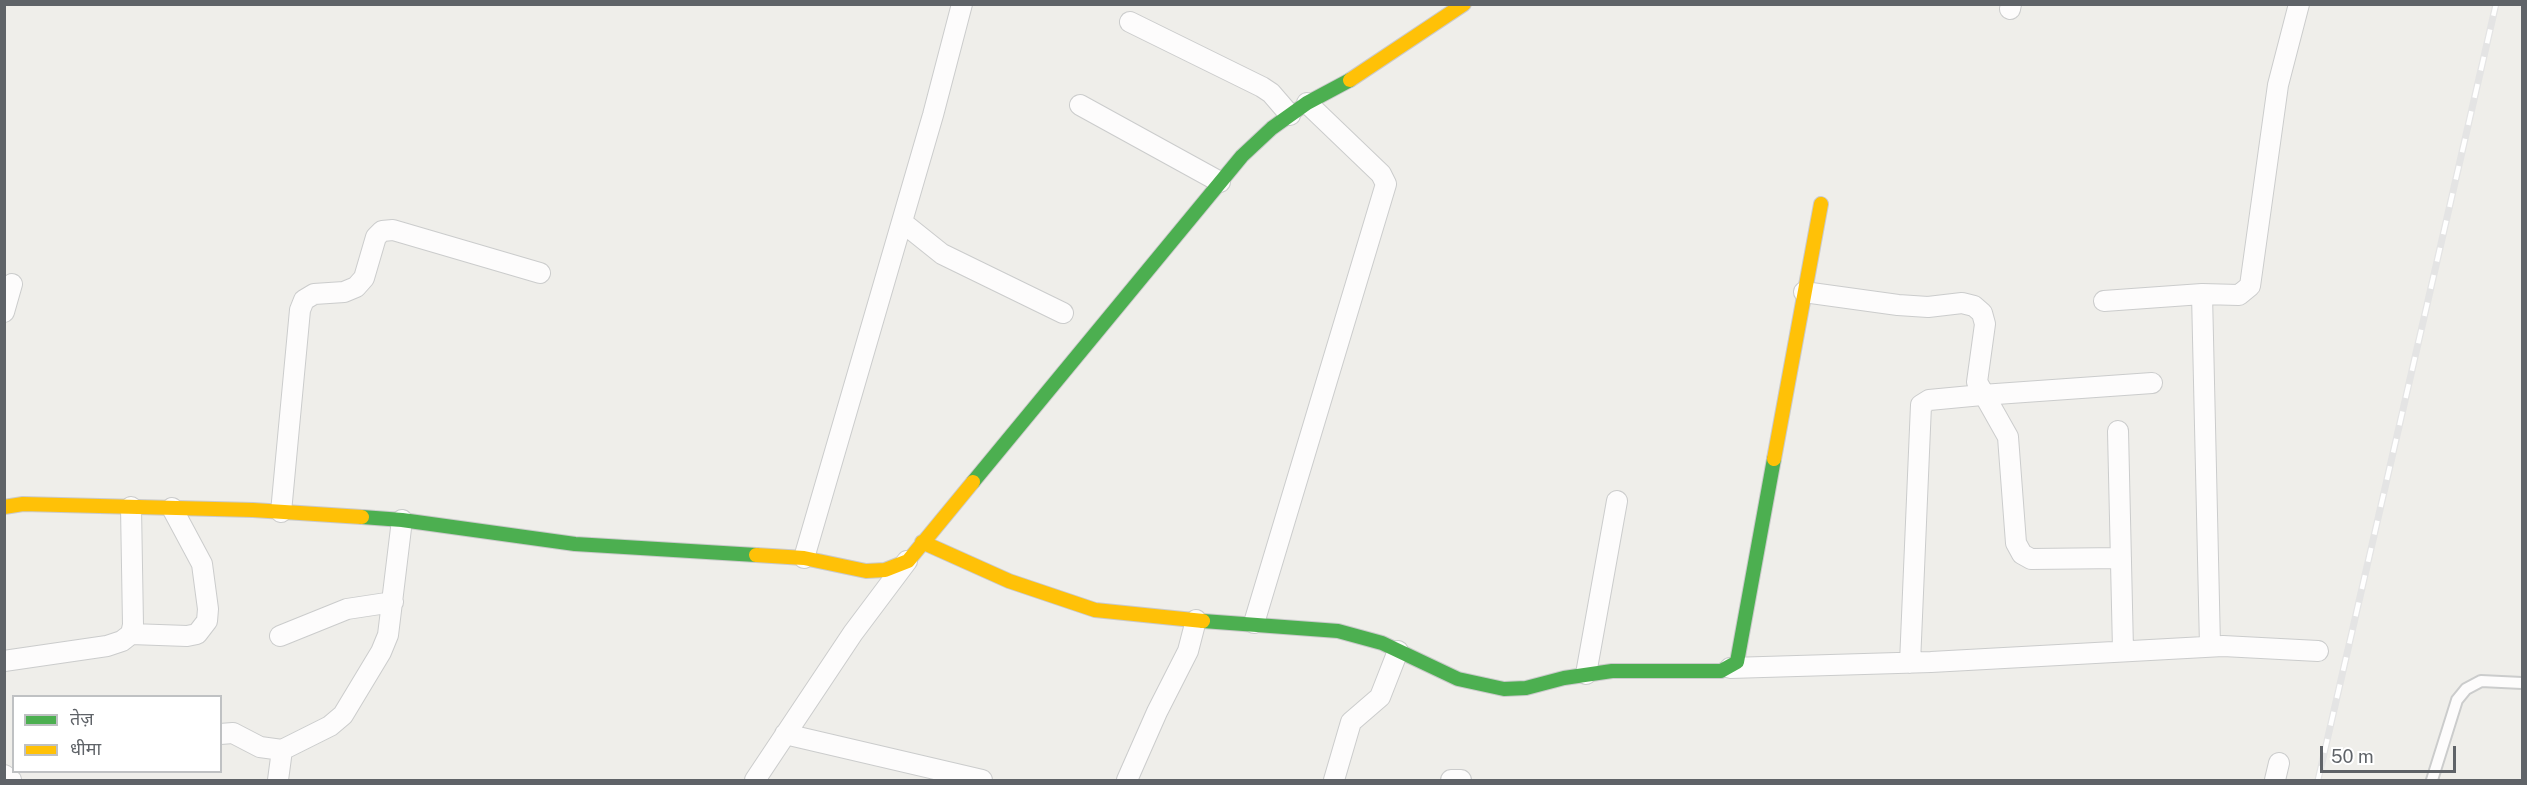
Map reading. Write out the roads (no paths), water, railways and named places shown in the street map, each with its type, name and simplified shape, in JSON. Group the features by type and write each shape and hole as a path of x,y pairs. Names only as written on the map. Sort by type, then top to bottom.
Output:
{"street":[{"path":"804,558 902,222 962,4"},
{"path":"755,780 853,633 922,542 1242,156 1307,103 1363,73 1464,4"},
{"path":"2104,300 2202,294 2239,295 2250,286 2278,85 2299,4"},
{"path":"1130,22 1262,87 1272,93 1290,115"},
{"path":"1254,624 1386,183 1381,174 1307,103"},
{"path":"1080,105 1220,182"},
{"path":"1730,668 1737,662 1739,653 1821,204"},
{"path":"902,222 942,254 1063,313"},
{"path":"281,512 300,310 304,300 314,294 344,292 356,287 364,278 376,237 382,231 393,230 540,273"},
{"path":"4,312 12,284"},
{"path":"1804,292 1898,305 1928,307 1962,303 1974,306 1982,313 1985,324 1977,365 1977,382 1982,395 2008,437 2016,543 2022,554 2031,559 2121,558"},
{"path":"2202,294 2210,646"},
{"path":"1910,663 1919,409 1921,405 1929,400 2152,383"},
{"path":"2118,431 2123,650"},
{"path":"1586,674 1617,501"},
{"path":"4,507 23,504 172,508 402,520 575,544 804,558 866,571 885,570 908,561"},
{"path":"4,661 107,646 122,641 130,634 133,625 131,507"},
{"path":"130,634 186,636 197,634 207,621 208,609 202,564 172,508"},
{"path":"222,734 233,733 260,747 282,750 330,726 351,704 381,652 388,635 402,520"},
{"path":"922,542 1009,581 1065,601 1129,615 1338,631 1382,643 1458,679 1504,689 1526,688 1586,674 1612,671 1721,671 1730,668 1910,663 2210,646 2318,651"},
{"path":"280,636 347,609 393,602"},
{"path":"1127,780 1157,712 1188,651 1196,620"},
{"path":"1334,780 1351,722 1380,697 1398,651"},
{"path":"785,734 982,780"},
{"path":"278,780 282,750"},
{"path":"4,775 11,780"},
{"path":"1451,780 1461,780"}],"lane":[{"path":"2432,780 2457,700 2466,689 2481,681 2498,680 2523,683"}],"railway":[{"path":"2318,780 2496,4"}]}
